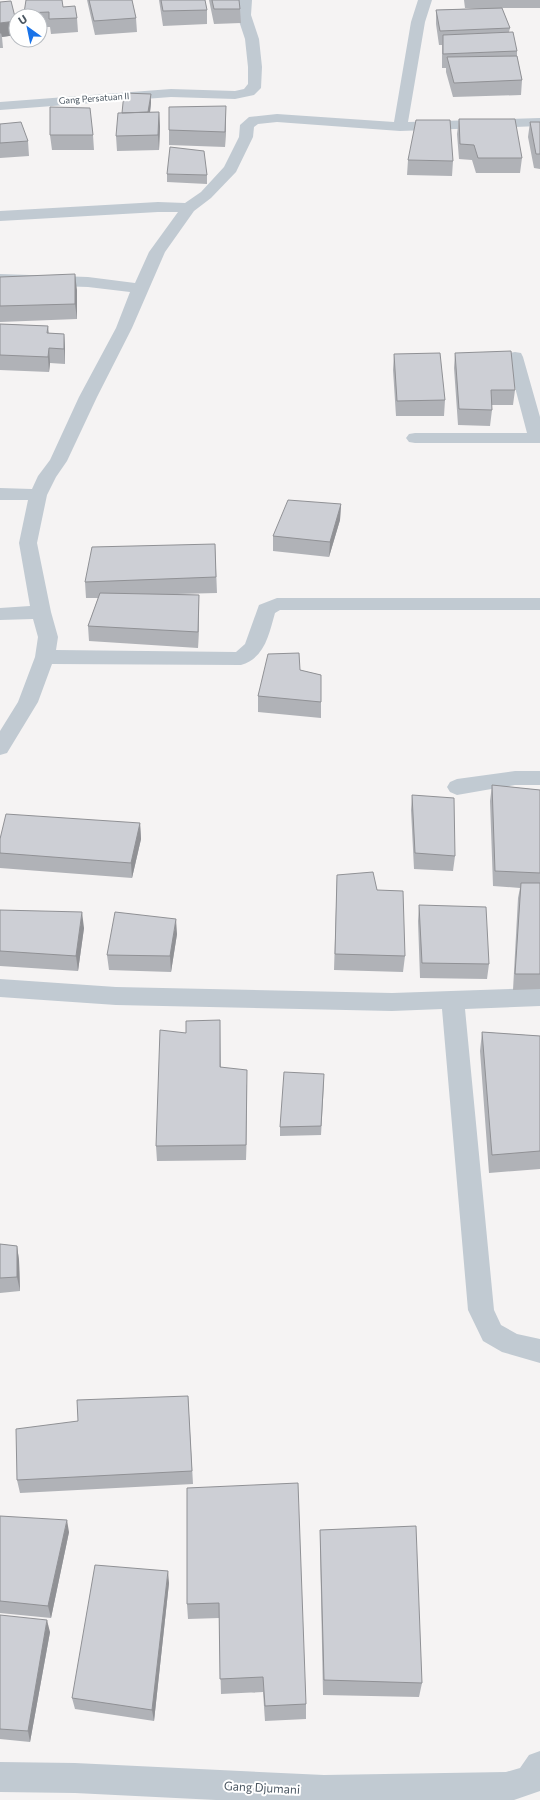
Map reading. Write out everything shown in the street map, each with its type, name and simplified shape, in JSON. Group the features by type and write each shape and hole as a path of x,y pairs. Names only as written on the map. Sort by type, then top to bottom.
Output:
{"street":[{"name":"Gang Persatuan II","path":"0,106 171,93 235,95 249,92 254,88 256,67 252,39 244,14 245,0"},
{"path":"400,127 418,22 425,0"},
{"path":"0,748 28,702 45,657 48,637 41,612 28,543 38,495 47,476 58,461 88,397 124,328 140,288 157,252 189,208 206,195 231,169 246,137 247,125 254,120 277,118 400,127 540,122"},
{"path":"0,216 158,207 189,208"},
{"path":"0,279 88,282 140,288"},
{"path":"415,438 539,438 514,357"},
{"path":"0,494 38,495"},
{"path":"45,657 240,658 250,652 255,643 266,609 277,604 540,604"},
{"path":"0,614 41,612"},
{"path":"456,787 515,778 540,778"},
{"path":"0,988 116,996 392,1002 540,997"},
{"path":"453,999 481,1310 492,1333 511,1344 540,1351"},
{"name":"Gang Djumani","path":"0,1777 83,1778 324,1790 506,1787 529,1781 540,1766"}],"building":[{"path":"26,0 62,0 63,7 75,6 77,18 49,19 48,8 25,8"},
{"path":"89,0 132,0 136,18 94,21"},
{"path":"161,0 205,0 207,10 163,11"},
{"path":"212,0 239,0 240,9 214,9"},
{"path":"11,1 13,8 8,8 8,22 0,23 0,2"},
{"path":"502,8 510,28 440,31 436,10"},
{"path":"513,32 517,51 443,54 443,35"},
{"path":"517,56 522,80 454,83 447,57"},
{"path":"124,93 151,94 148,112 122,113"},
{"path":"226,106 225,132 169,130 169,107"},
{"path":"50,107 90,108 93,135 50,135"},
{"path":"159,112 158,135 116,136 118,113"},
{"path":"459,119 515,119 522,158 478,158 474,145 460,144"},
{"path":"416,120 450,120 453,161 408,160"},
{"path":"21,122 28,141 0,143 0,124"},
{"path":"530,122 540,122 540,154 536,154"},
{"path":"170,147 204,151 207,175 167,174"},
{"path":"75,274 75,304 0,306 0,277"},
{"path":"0,324 48,326 47,333 64,334 64,349 49,348 48,357 0,355"},
{"path":"511,351 515,390 491,390 492,410 459,409 455,353"},
{"path":"440,353 445,400 397,401 394,354"},
{"path":"288,500 341,504 330,542 273,536"},
{"path":"215,544 216,577 85,582 92,547"},
{"path":"100,593 199,595 198,632 88,626"},
{"path":"299,653 300,670 321,675 321,702 258,696 268,654"},
{"path":"492,785 540,790 540,873 495,871"},
{"path":"412,795 454,798 455,856 415,853"},
{"path":"6,814 140,823 131,863 0,853 0,839"},
{"path":"373,872 377,890 403,891 405,956 335,954 337,875"},
{"path":"521,883 540,883 540,974 515,974"},
{"path":"419,905 486,907 489,964 422,963"},
{"path":"0,910 82,912 76,956 0,951"},
{"path":"115,912 176,919 170,956 107,955"},
{"path":"220,1020 220,1067 247,1070 246,1145 156,1146 160,1030 186,1033 186,1021"},
{"path":"482,1032 540,1036 540,1151 492,1155"},
{"path":"284,1072 324,1074 321,1126 280,1127"},
{"path":"0,1244 17,1246 17,1277 0,1278"},
{"path":"188,1396 192,1471 17,1480 16,1429 78,1421 77,1400"},
{"path":"298,1483 306,1704 265,1706 263,1677 220,1679 219,1603 187,1604 187,1488"},
{"path":"0,1516 67,1520 48,1606 0,1601"},
{"path":"416,1526 422,1683 324,1680 320,1530"},
{"path":"95,1565 168,1571 152,1710 72,1698"},
{"path":"0,1615 47,1620 28,1731 0,1729"}]}
